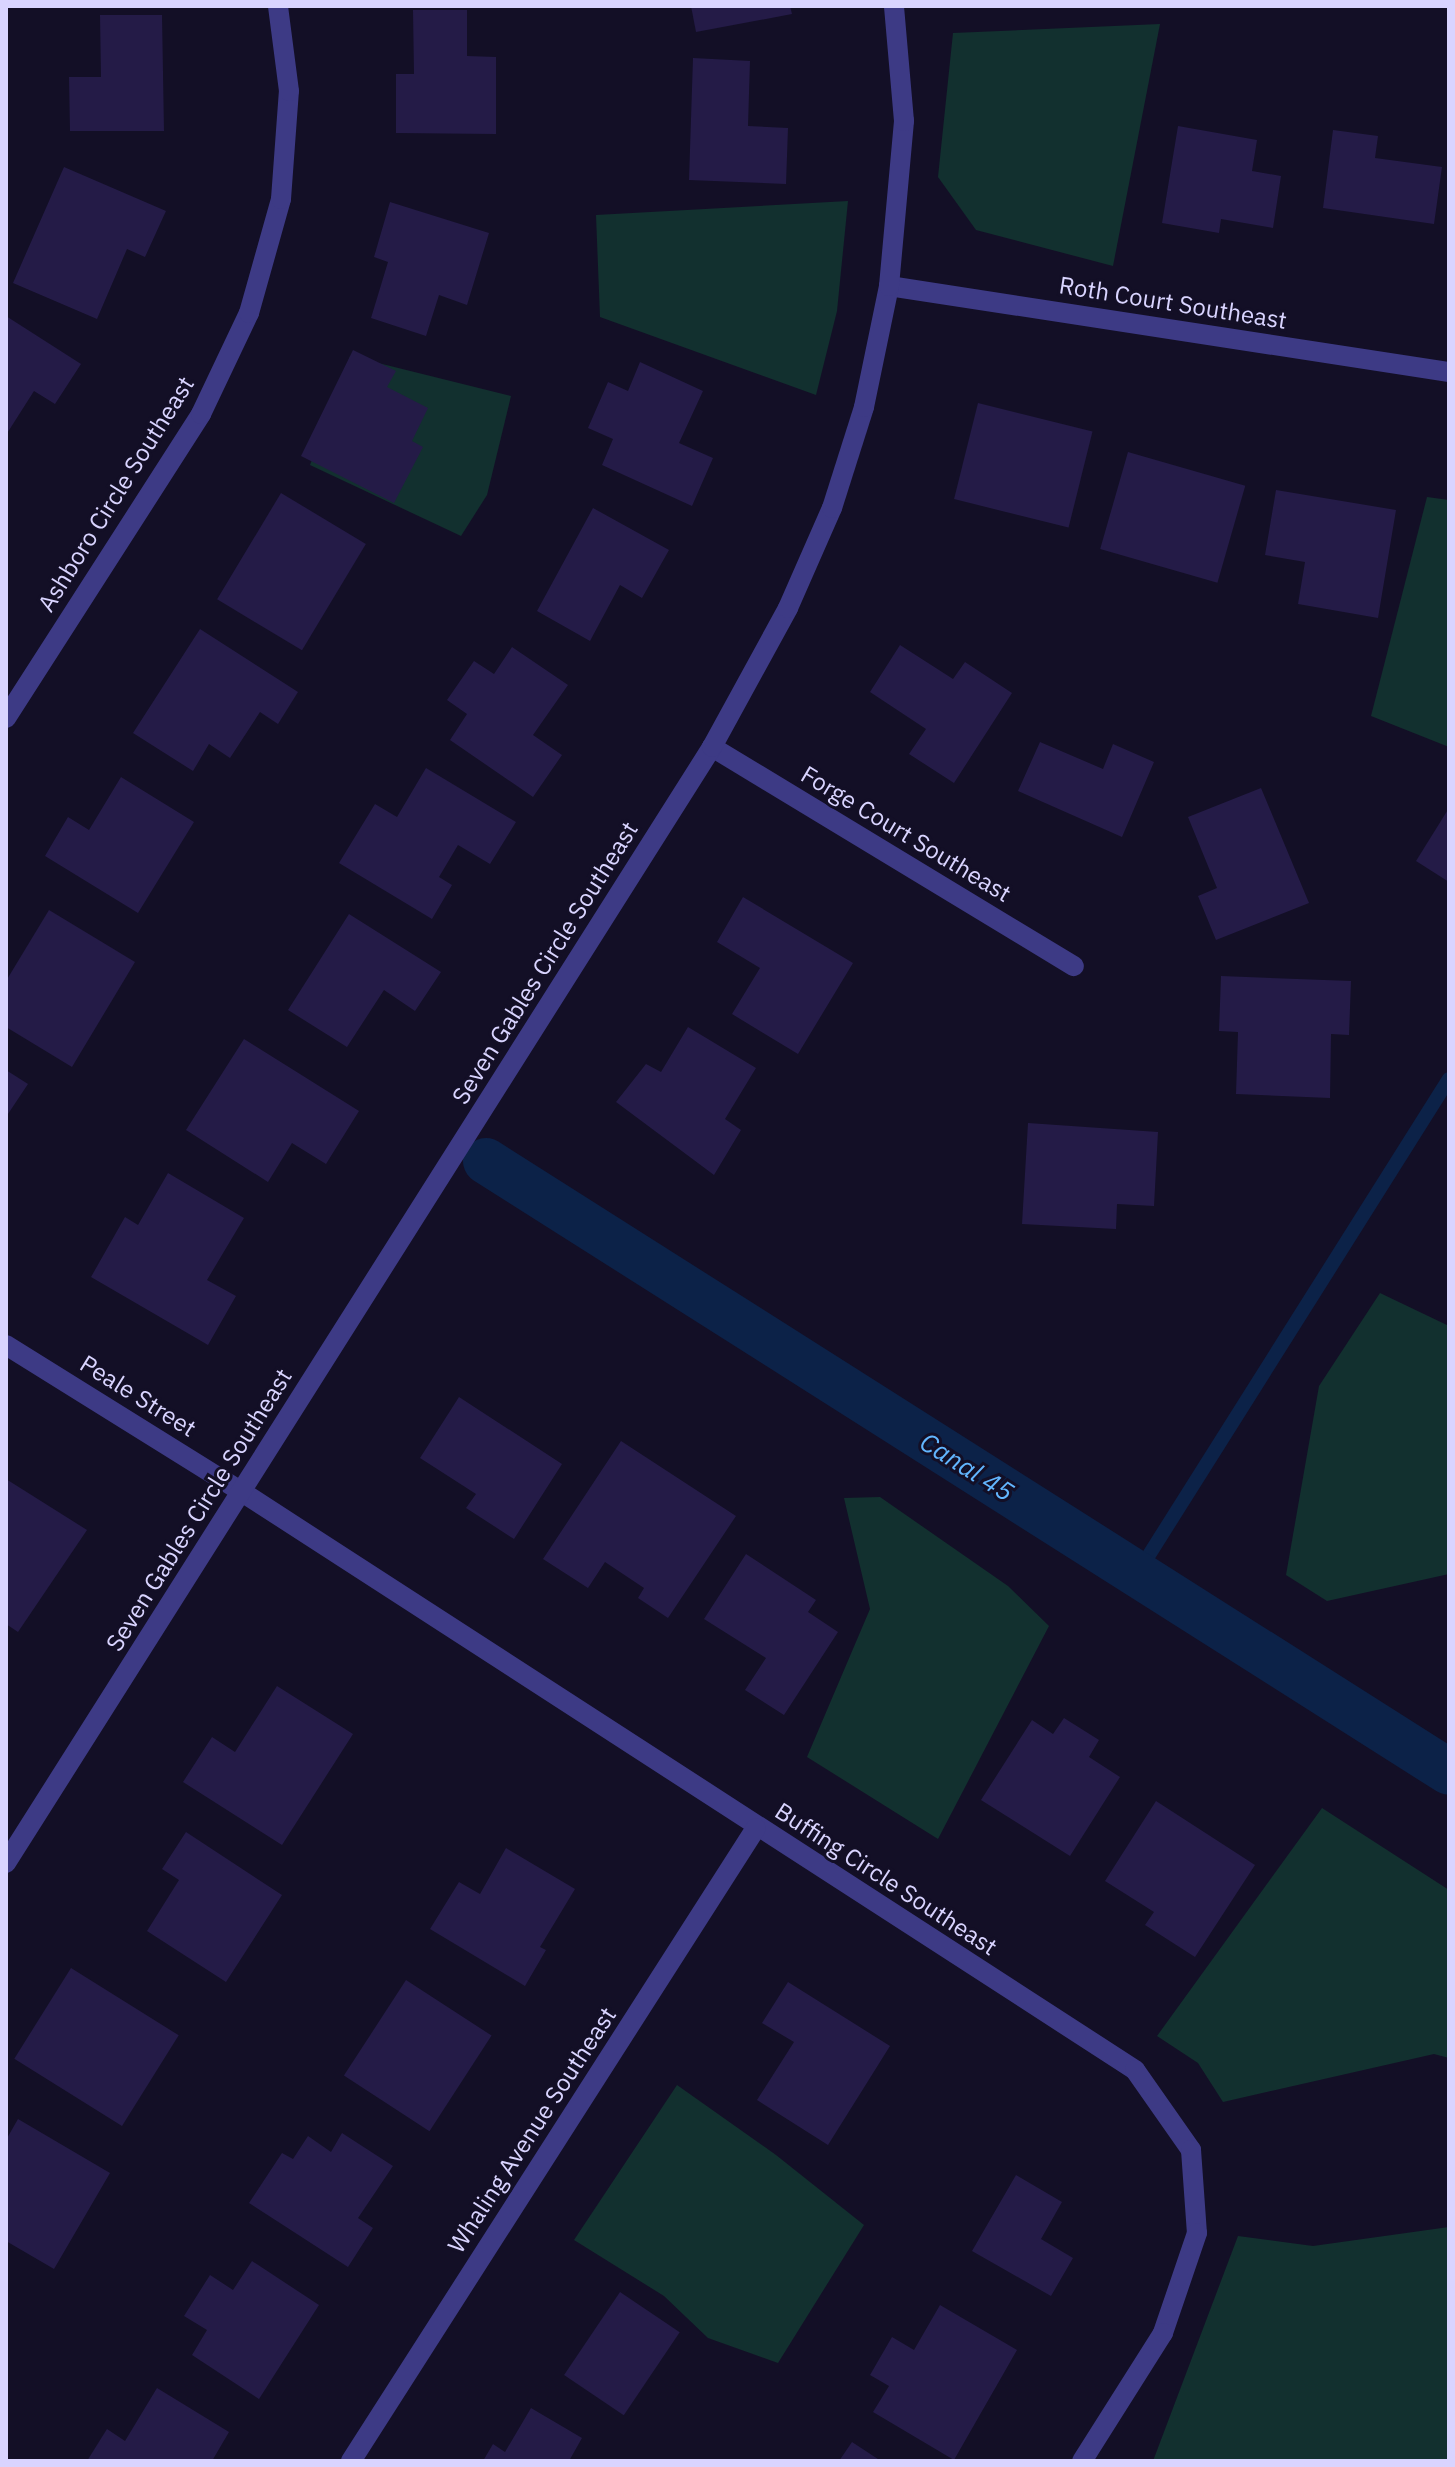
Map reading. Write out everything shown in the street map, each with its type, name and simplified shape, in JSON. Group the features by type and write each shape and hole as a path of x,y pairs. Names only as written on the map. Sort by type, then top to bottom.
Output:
{"street":[{"name":"Ashboro Circle Southeast","path":"6,718 201,414 249,313 281,199 289,91 278,6"},
{"name":"Seven Gables Circle Southeast","path":"6,1863 712,747 788,608 832,508 864,407 889,286 904,121 894,6"},
{"name":"Roth Court Southeast","path":"889,286 1449,372"},
{"name":"Forge Court Southeast","path":"712,747 1074,966"},
{"name":"Peale Street","path":"6,1345 242,1492"},
{"name":"Buffing Circle Southeast","path":"242,1492 756,1828 1135,2070 1191,2150 1197,2233 1163,2333 1082,2461"},
{"name":"Whaling Avenue Southeast","path":"351,2461 756,1828"}],"green space":[{"path":"1160,24 1113,266 976,230 938,177 953,33"},
{"path":"848,201 837,311 816,395 600,317 596,215"},
{"path":"350,356 511,396 487,495 461,536 310,465"},
{"path":"1427,497 1449,500 1449,747 1371,716"},
{"path":"1380,1293 1449,1326 1449,1574 1327,1601 1286,1575 1319,1386"},
{"path":"880,1497 1008,1586 1049,1626 938,1839 807,1757 870,1609 844,1498"},
{"path":"1322,1808 1449,1890 1449,2058 1434,2054 1223,2102 1198,2063 1157,2036"},
{"path":"677,2085 776,2155 864,2225 778,2363 708,2338 664,2296 574,2240"},
{"path":"1449,2227 1449,2461 1153,2461 1238,2236 1313,2246"}],"building":[{"path":"691,6 790,6 792,14 696,32"},
{"path":"413,10 467,10 467,56 496,57 496,134 396,133 396,74 414,74"},
{"path":"100,15 162,15 164,131 70,131 69,77 101,77"},
{"path":"693,58 750,61 748,126 788,128 786,184 689,180"},
{"path":"1178,126 1257,140 1252,171 1281,176 1273,228 1221,219 1219,233 1162,223"},
{"path":"1333,130 1378,136 1375,158 1442,167 1434,224 1323,208"},
{"path":"64,167 166,211 145,257 127,249 97,319 13,283"},
{"path":"390,202 489,233 467,305 439,295 426,336 371,318 388,262 374,257"},
{"path":"6,316 81,364 55,404 34,391 6,435"},
{"path":"353,350 396,371 387,387 428,408 412,441 423,447 394,503 301,456"},
{"path":"640,362 703,391 679,443 713,458 692,506 602,465 613,439 588,428 608,382 628,391"},
{"path":"978,403 1092,432 1069,528 954,499"},
{"path":"1128,452 1245,486 1217,583 1100,549"},
{"path":"1276,490 1396,510 1378,618 1298,604 1305,562 1265,555"},
{"path":"281,493 366,544 302,650 217,599"},
{"path":"593,508 669,550 642,598 620,585 590,641 537,611"},
{"path":"200,629 298,692 278,724 260,712 230,758 209,744 193,771 133,733"},
{"path":"900,645 953,679 965,662 1012,693 954,783 909,754 926,729 870,692"},
{"path":"512,647 568,685 533,735 562,755 533,797 450,740 467,714 447,700 474,661 494,674"},
{"path":"1040,742 1103,769 1113,744 1154,762 1122,837 1018,791"},
{"path":"426,768 516,822 490,864 458,845 439,877 452,885 432,919 339,863 375,804 397,817"},
{"path":"121,777 194,822 138,913 45,856 68,817 89,830"},
{"path":"1261,788 1309,903 1216,940 1198,896 1217,888 1188,817"},
{"path":"1449,808 1449,882 1416,861"},
{"path":"743,897 853,963 798,1054 732,1014 760,968 717,942"},
{"path":"49,910 135,962 72,1067 6,1027 6,981"},
{"path":"349,914 441,972 415,1011 384,990 347,1047 288,1010"},
{"path":"1221,976 1351,981 1349,1035 1331,1034 1330,1098 1236,1094 1238,1032 1219,1031"},
{"path":"688,1027 756,1068 725,1119 741,1130 714,1175 616,1102 646,1064 661,1072"},
{"path":"244,1039 359,1111 326,1164 292,1143 268,1182 186,1130"},
{"path":"6,1070 28,1084 6,1117"},
{"path":"1028,1123 1158,1132 1154,1206 1117,1204 1116,1229 1022,1224"},
{"path":"168,1173 244,1218 207,1280 236,1296 208,1345 91,1277 125,1217 138,1225"},
{"path":"459,1397 562,1464 514,1539 466,1508 476,1494 420,1458"},
{"path":"621,1441 736,1516 668,1618 638,1598 644,1588 605,1562 588,1588 543,1559"},
{"path":"6,1479 87,1530 18,1632 6,1624"},
{"path":"746,1554 816,1600 808,1612 838,1632 784,1715 745,1690 766,1658 704,1619"},
{"path":"277,1686 353,1734 282,1845 183,1782 212,1737 235,1752"},
{"path":"1064,1718 1099,1740 1089,1757 1120,1777 1070,1856 981,1800 1032,1720 1053,1734"},
{"path":"1156,1801 1255,1865 1195,1957 1145,1925 1154,1912 1105,1881"},
{"path":"186,1832 282,1895 226,1982 147,1931 179,1880 162,1869"},
{"path":"506,1848 575,1889 540,1947 546,1950 525,1986 430,1929 459,1882 480,1894"},
{"path":"71,1968 179,2035 122,2126 14,2059"},
{"path":"406,1980 492,2036 429,2131 344,2076"},
{"path":"788,1982 890,2046 828,2145 757,2100 794,2042 762,2023"},
{"path":"18,2119 110,2173 54,2269 6,2241 6,2140"},
{"path":"342,2133 393,2166 358,2218 373,2228 348,2267 249,2203 282,2153 293,2159 308,2136 331,2152"},
{"path":"1016,2175 1062,2202 1041,2239 1073,2258 1051,2296 972,2251"},
{"path":"252,2261 319,2305 259,2399 192,2355 207,2330 184,2316 210,2275 233,2290"},
{"path":"620,2292 680,2332 624,2415 564,2375"},
{"path":"940,2305 1017,2350 954,2460 873,2412 889,2386 870,2375 892,2337 914,2350"},
{"path":"157,2388 229,2432 212,2461 87,2461 107,2429 125,2441"},
{"path":"531,2408 582,2438 569,2461 483,2461 493,2444 505,2452"},
{"path":"852,2442 881,2461 839,2461"}],"waterway":[{"path":"1137,1574 1449,1079"},
{"name":"Canal 45","path":"486,1161 1449,1772"}]}
